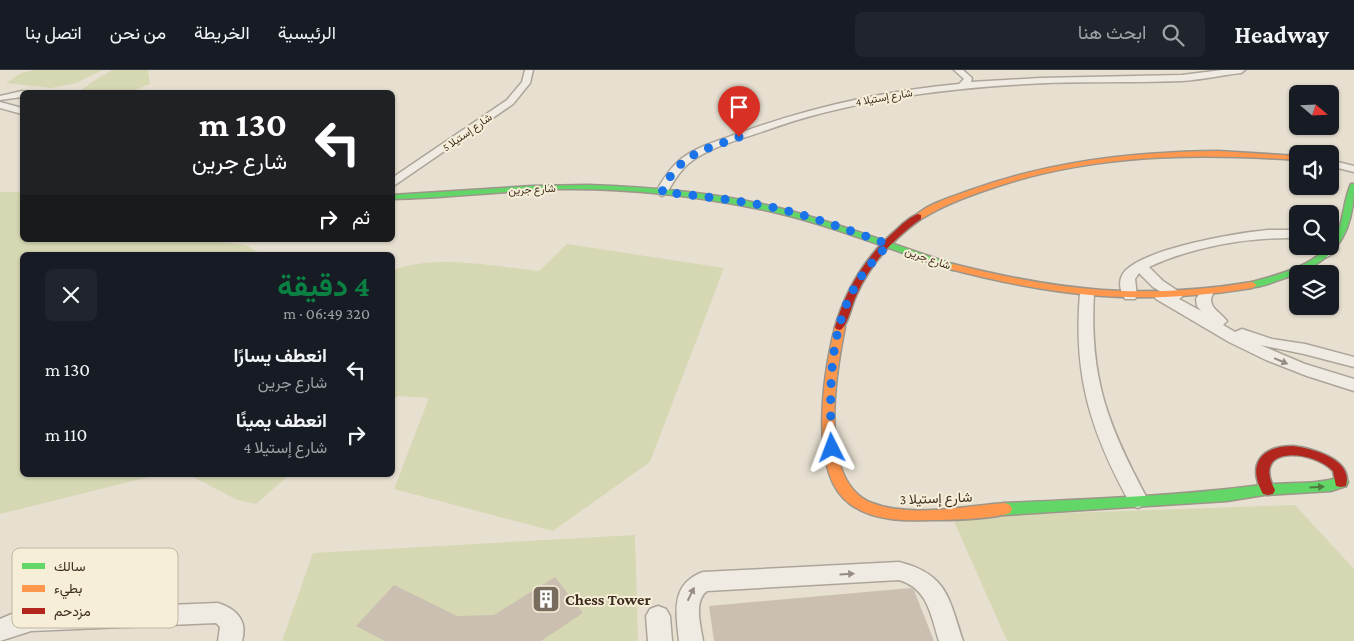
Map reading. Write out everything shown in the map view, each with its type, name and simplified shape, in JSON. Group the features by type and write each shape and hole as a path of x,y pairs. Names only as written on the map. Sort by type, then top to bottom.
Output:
{"street":[{"name":"شارع إستيلا 5","path":"395,182 510,102 526,83 529,70"},
{"path":"958,70 968,78 961,86"},
{"path":"1034,71 1132,78 1200,77 1241,70"},
{"name":"شارع إستيلا 4","path":"662,192 675,168 693,155 774,124 848,103 896,94 961,86 1030,80 1132,78"},
{"path":"1,101 20,95"},
{"path":"1,101 20,100"},
{"path":"1,101 20,110"},
{"path":"0,114 20,111"},
{"name":"شارع إستيلا 3","path":"1268,490 1262,480 1261,472 1267,459 1278,452 1297,452 1318,457 1334,463 1341,471 1342,482 1331,486 1268,490 1227,496 1138,500 913,516 880,512 865,506 851,497 842,486 836,474 832,448 830,409 835,346 842,318 851,294 868,267 900,232 916,219 954,199 1008,177 1049,167 1161,154 1257,155 1289,157"},
{"path":"1339,166 1354,168"},
{"name":"شارع جرين","path":"1339,227 1354,186"},
{"name":"شارع جرين","path":"395,196 440,196 572,187 662,192 724,199 776,208 830,224 973,273 1087,293 1130,296 1206,294 1272,280 1304,268 1323,255"},
{"path":"1130,296 1126,284 1130,274 1140,266 1156,259 1220,241 1273,234 1289,234"},
{"path":"1273,234 1289,238"},
{"path":"1140,266 1158,284 1179,296"},
{"path":"1087,293 1084,339 1094,400 1114,456 1138,500"},
{"path":"1206,294 1203,299 1204,306 1224,325 1238,332 1269,343 1354,362"},
{"path":"1161,296 1183,306 1226,334 1265,354 1354,385"},
{"path":"1334,356 1328,366 1337,380"},
{"path":"691,641 688,596 691,590 702,582 899,571 910,573 930,585 935,594 951,641"},
{"path":"178,614 218,613 227,616 232,623 233,632 230,641"},
{"path":"658,616 660,641"},
{"path":"0,631 12,625"}],"green space":[{"path":"34,70 103,70 76,83 51,88 6,83 21,73"},
{"path":"112,70 148,70 150,84 134,90 82,90"},
{"path":"0,192 20,192 20,242 219,242 246,245 257,252 20,252 20,477 149,477 0,514"},
{"path":"567,244 724,268 650,462 553,531 394,489 429,398 398,396 395,398 395,269 410,265 446,262 484,264 539,271"},
{"path":"194,477 287,477 256,504 237,500"},
{"path":"1295,505 1354,569 1354,641 1007,641 952,517"},
{"path":"635,535 638,641 282,641 313,553"}],"building":[{"name":"Chess Tower","path":"555,577 583,613 541,641 385,641 356,626 394,585 457,616 494,615"},
{"path":"911,588 914,590 934,641 714,641 709,606"}],"traffic: fast":[{"path":"1252,285 1305,268 1327,253 1336,243 1342,231 1354,186"},
{"path":"395,197 560,187 672,192 754,205 805,217 953,267"},
{"path":"1005,509 1227,496 1264,490 1331,486 1341,482"}],"traffic: slow":[{"path":"918,217 958,197 1022,176 1061,166 1139,156 1179,154 1289,157"},
{"path":"953,267 1027,284 1102,294 1177,295 1252,285"},
{"path":"840,327 830,388 829,437 832,459 838,478 847,493 856,501 869,508 903,515 938,515 1005,509"}],"traffic: jam":[{"path":"840,327 851,295 859,279 891,239 918,217"},
{"path":"1268,490 1262,474 1264,463 1272,455 1285,451 1311,454 1329,461 1340,470 1341,482"}],"place":[{"name":"Chess Tower","path":"546,599"}],"route":[{"path":"739,137 704,150 683,162 669,176 662,192 720,198 776,208 888,244 859,280 851,294 842,318 831,373 832,448"}]}
